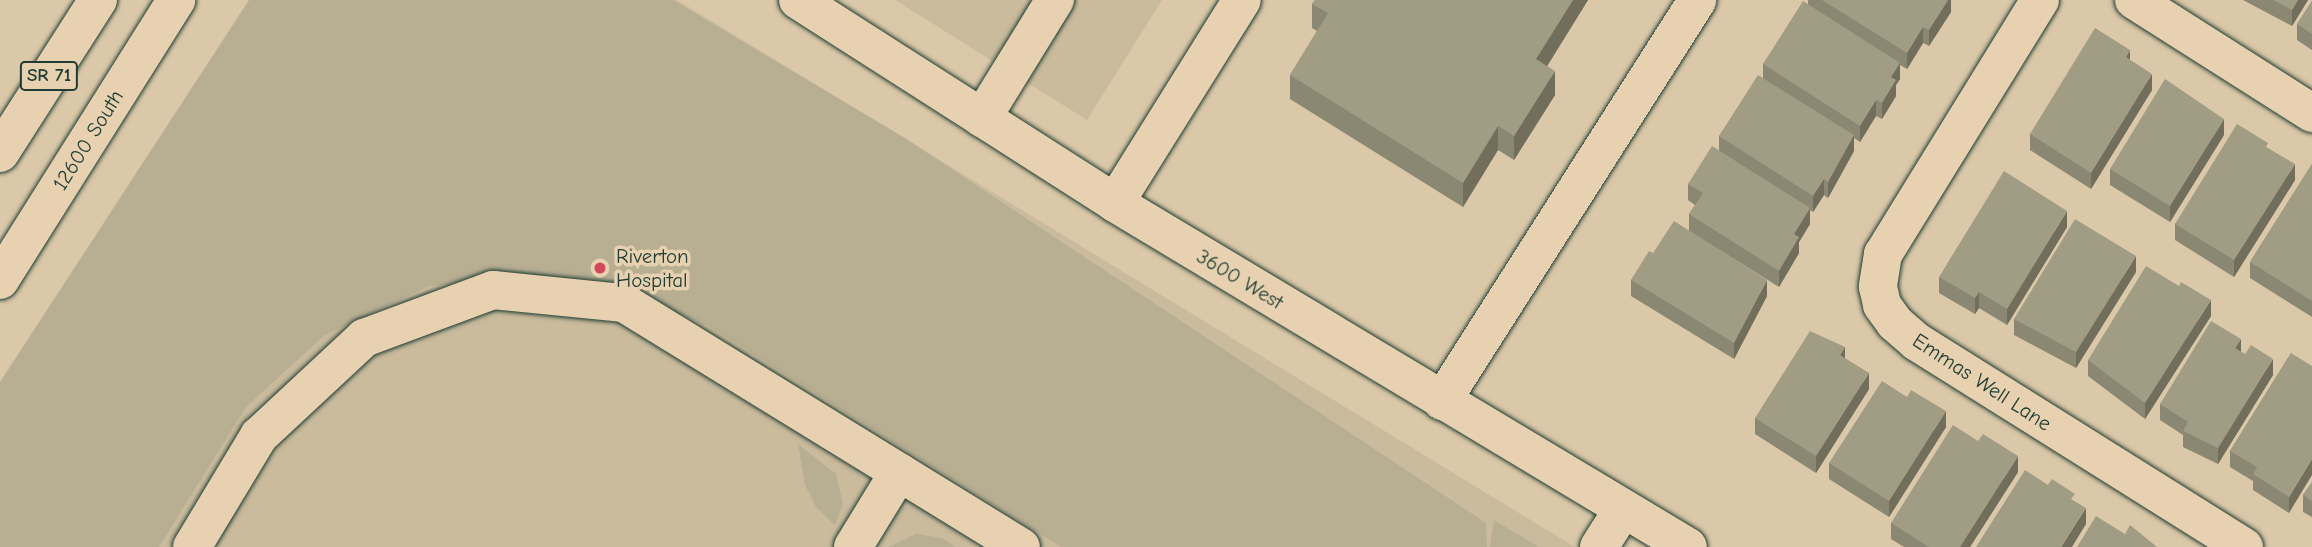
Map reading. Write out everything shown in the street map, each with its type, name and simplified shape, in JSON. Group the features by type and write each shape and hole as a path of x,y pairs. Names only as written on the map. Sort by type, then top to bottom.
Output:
{"street":[{"name":"SR 71","path":"0,153 98,0"},
{"name":"12600 South","path":"0,280 176,0"},
{"name":"3600 West","path":"798,0 1115,203 1688,547"},
{"path":"982,118 1055,0"},
{"path":"1115,203 1242,0"},
{"path":"1441,401 1697,0"},
{"name":"Emmas Well Lane","path":"2040,0 1883,254 1878,287 1882,305 1895,323 1917,342 2244,547"},
{"path":"2134,0 2312,113"},
{"path":"192,547 259,436 364,338 493,290 624,303 1021,547"},
{"path":"853,547 899,472"},
{"path":"1599,547 1623,509"}],"shaded area":[{"name":"Riverton Hospital","path":"249,0 673,0 905,138 1486,523 1487,547 1061,547 708,326 606,283 515,278 429,286 325,335 246,407 159,547 0,547 0,382"},
{"name":"Riverton Hospital","path":"258,0 677,0 1575,547 0,547 0,397"},
{"path":"895,0 1162,0 1087,120"},
{"path":"798,444 836,474 843,504 835,525 816,507 805,485"},
{"path":"1494,520 1539,547 1490,547"},
{"path":"916,534 942,538 956,547 888,547"}],"building":[{"path":"1315,0 1573,0 1536,59 1555,71 1514,136 1498,126 1463,183 1290,75 1328,13 1312,4"},
{"path":"1822,0 1948,0 1929,30 1923,27 1907,53"},
{"path":"2273,0 2298,0 2292,10"},
{"path":"1803,1 1900,63 1891,77 1896,80 1882,103 1876,100 1860,126 1763,64"},
{"path":"2312,1 2312,34 2297,24"},
{"path":"2095,28 2130,50 2126,57 2152,74 2091,173 2030,134"},
{"path":"1758,75 1854,135 1828,182 1824,179 1813,196 1719,136"},
{"path":"2165,79 2224,119 2170,206 2110,169"},
{"path":"2237,124 2268,143 2266,147 2295,164 2234,260 2175,224"},
{"path":"1712,146 1810,208 1794,234 1799,237 1779,271 1689,214 1703,193 1688,184"},
{"path":"2312,164 2312,301 2250,262"},
{"path":"2004,171 2067,211 2007,309 1979,292 1975,298 1939,277"},
{"path":"2075,219 2136,256 2076,352 2014,319"},
{"path":"1674,221 1767,280 1734,343 1631,280 1649,251 1653,253"},
{"path":"2146,266 2179,286 2181,282 2211,300 2145,403 2088,360"},
{"path":"2211,321 2241,339 2235,348 2245,354 2251,345 2273,359 2218,448 2183,431 2188,422 2160,404"},
{"path":"1810,331 1845,347 1840,355 1869,373 1816,456 1755,418"},
{"path":"2291,353 2312,366 2312,459 2289,497 2253,474 2257,467 2230,451"},
{"path":"1882,381 1907,397 1911,390 1946,411 1889,501 1829,463"},
{"path":"1953,425 1978,441 1983,434 2018,456 1960,547 1929,547 1891,523"},
{"path":"2025,470 2048,485 2052,479 2075,494 2071,499 2086,508 2061,547 1976,547"},
{"path":"2312,482 2312,501 2303,495"},
{"path":"2096,516 2125,534 2130,525 2157,547 2077,547"}],"place":[{"name":"Riverton Hospital","path":"600,268"}]}
